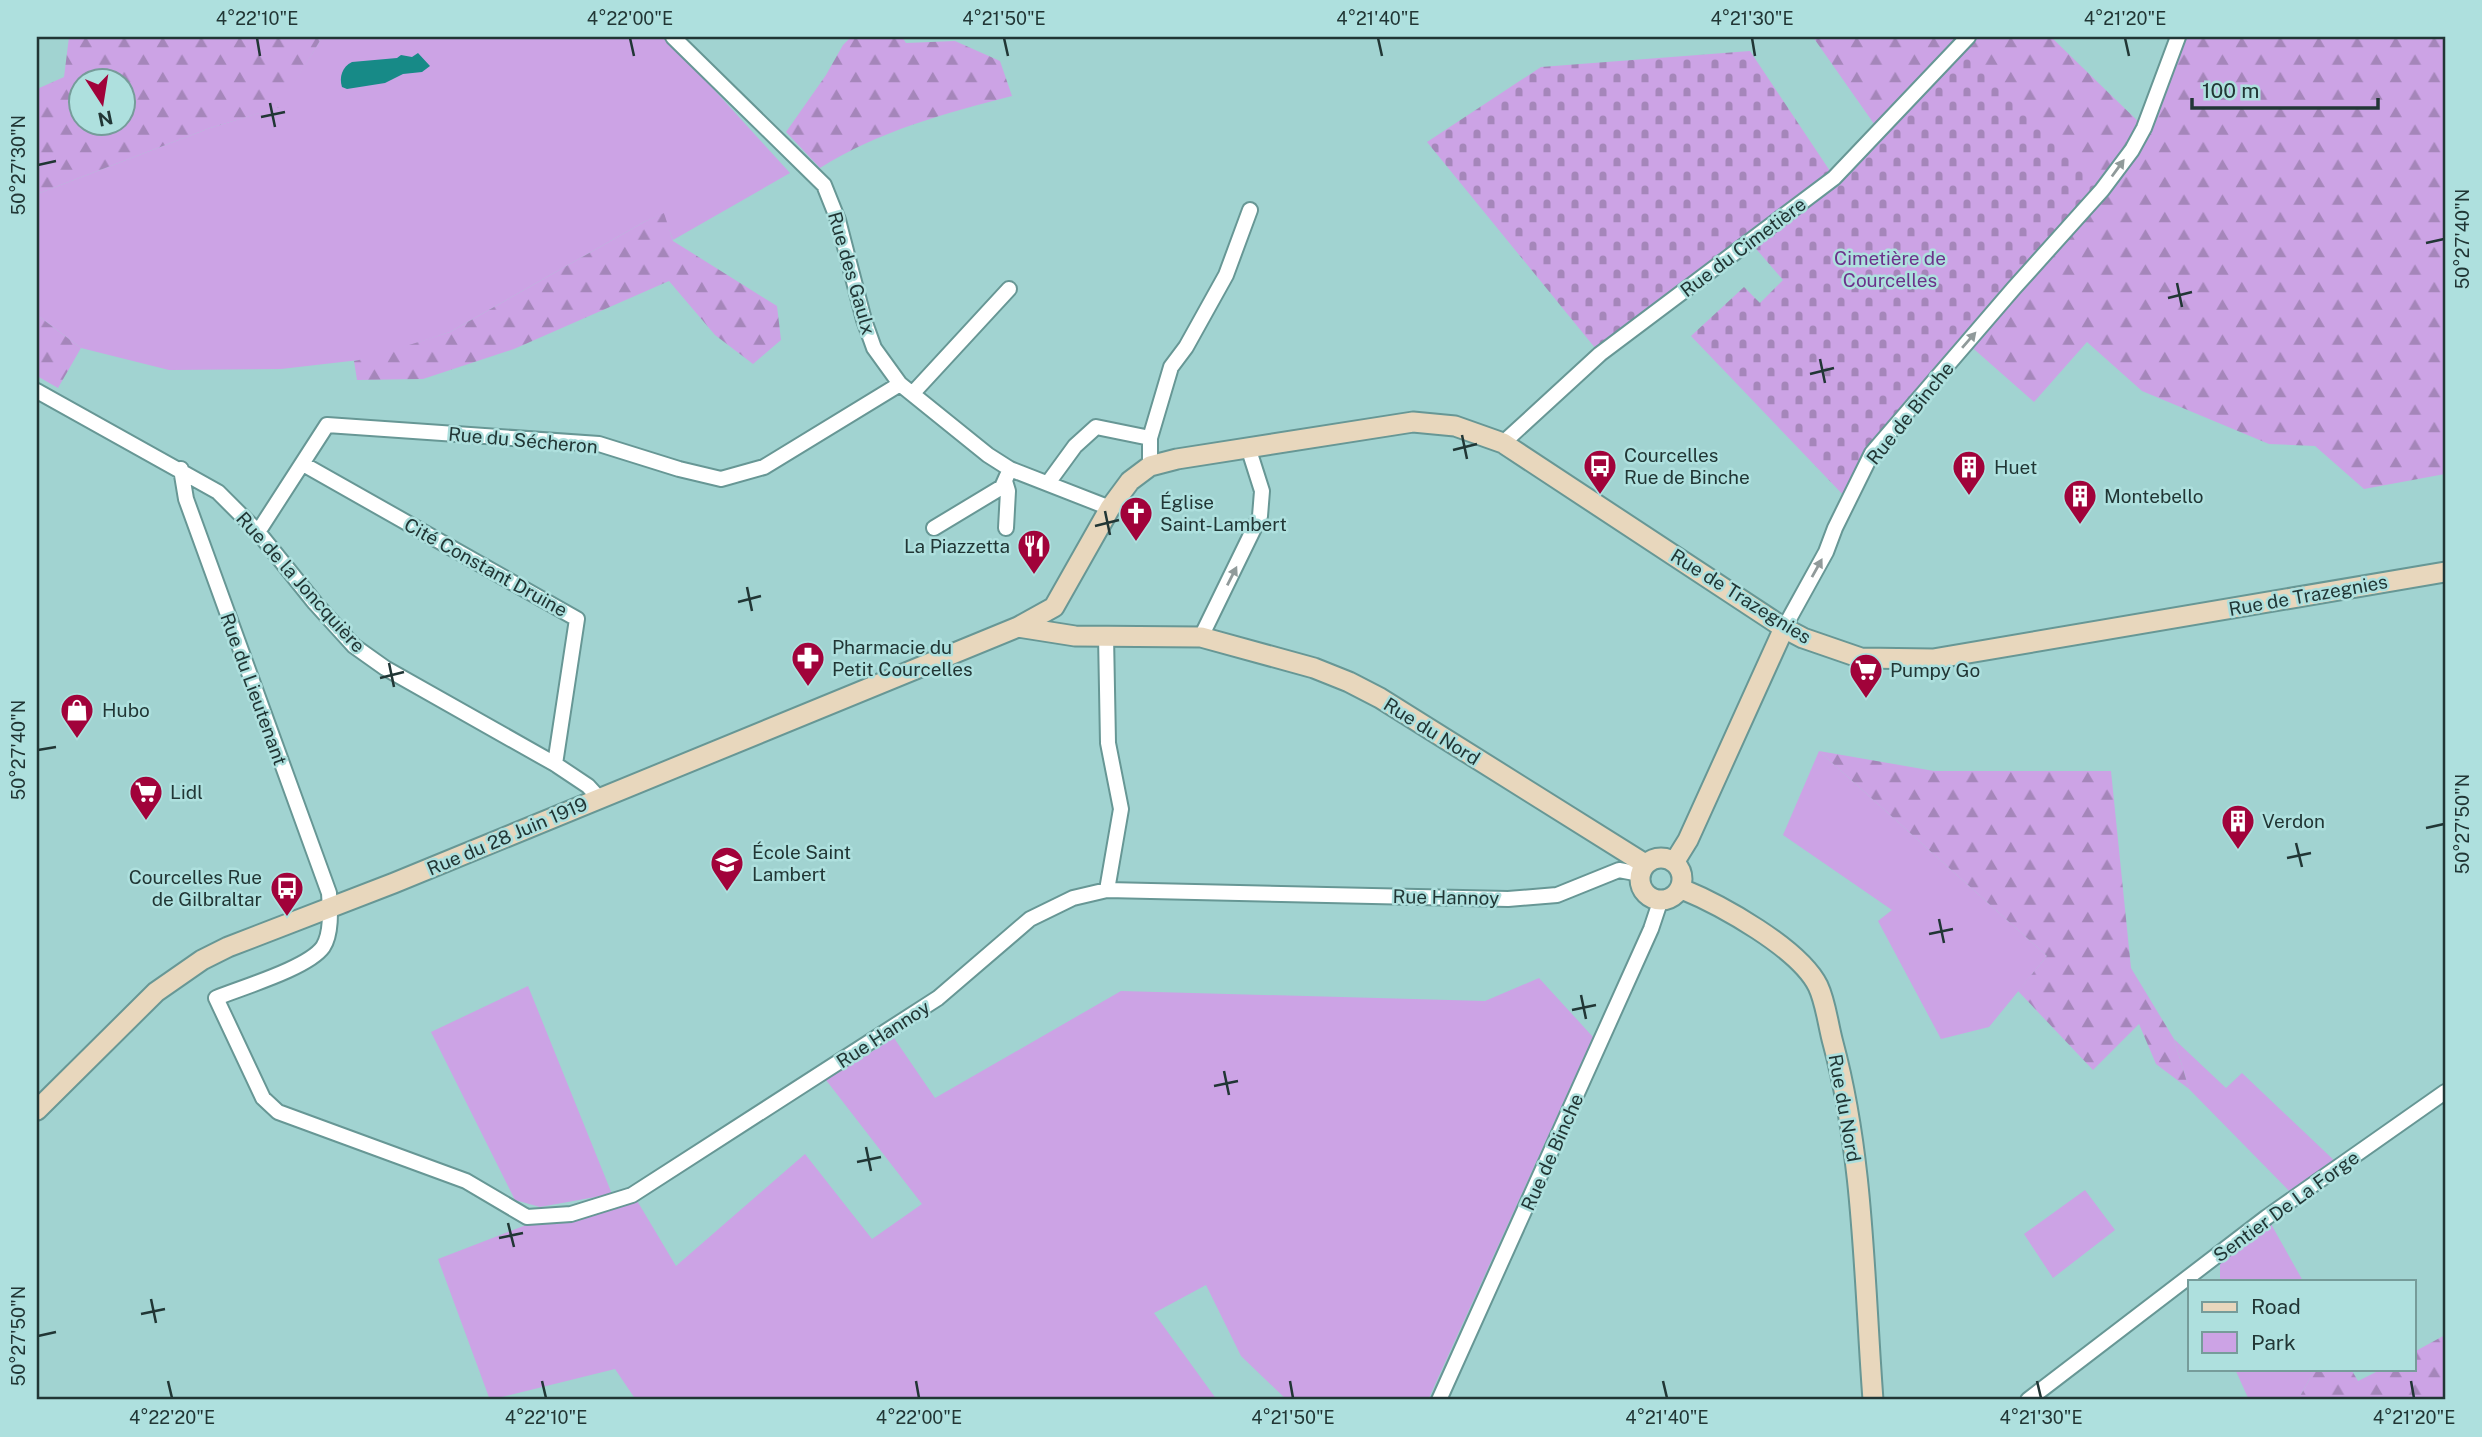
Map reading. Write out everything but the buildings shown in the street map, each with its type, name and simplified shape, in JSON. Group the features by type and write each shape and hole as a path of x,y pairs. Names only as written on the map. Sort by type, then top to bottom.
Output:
{"main road":[{"name":"Rue de Trazegnies","path":"1150,466 1248,447 1413,422 1455,426 1503,443 1784,628 1803,638 1861,658 1933,659 2445,572"},
{"name":"Rue du 28 Juin 1919","path":"37,1110 156,992 196,964 228,947 1018,627 1054,607 1110,509 1130,481 1150,466"},
{"name":"Rue du Nord","path":"1018,627 1075,636 1201,637 1314,668 1380,698 1642,869"},
{"name":"Rue de Binche","path":"1675,862 1688,840 1784,628"},
{"path":"1657,858 1667,858 1675,862 1682,874 1682,890 1660,902 1649,897 1640,886 1642,869 1657,858"},
{"name":"Rue du Nord","path":"1682,890 1702,897 1756,929 1796,958 1818,986 1849,1115 1856,1170 1873,1400"}],"street":[{"name":"Rue des Gaulx","path":"673,37 824,185 838,220 874,348 906,388 1007,475 1048,483 1110,509"},
{"name":"Rue du Cimetière","path":"1503,443 1600,354 1834,178 1968,37"},
{"name":"Rue de Binche","path":"1784,628 1826,552 1872,453 2102,190 2132,150 2144,128 2178,37"},
{"path":"1150,466 1150,438 1171,367 1186,347 1226,275 1250,210"},
{"path":"906,388 1009,289"},
{"name":"Rue du Sécheron","path":"258,532 327,425 599,444 721,479 764,467 906,388"},
{"name":"Rue de la Joncquière","path":"37,391 218,492 258,532 315,603 355,646 396,674 555,764 588,786 599,797"},
{"path":"1048,483 1075,446 1096,427 1150,438"},
{"path":"1201,637 1260,516 1262,491 1248,447"},
{"name":"Cité Constant Druine","path":"303,464 577,619 555,764"},
{"name":"Rue du Lieutenant","path":"181,469 186,499 329,893 330,907"},
{"path":"934,528 1002,487 1007,475"},
{"path":"1006,528 1007,475"},
{"path":"1105,635 1108,743 1121,809 1107,890"},
{"name":"Rue Hannoy","path":"330,907 324,945 311,960 216,998 263,1098 278,1112 466,1181 527,1217 571,1214 632,1195 938,998 1030,919 1073,898 1107,890 1508,899 1557,895 1619,870 1642,869"},
{"name":"Rue de Binche","path":"1439,1400 1651,929 1660,902"},
{"name":"Sentier De La Forge","path":"2028,1400 2267,1217 2445,1092"}],"green space":[{"path":"69,37 324,37 280,107 210,128 37,194 37,89 64,77"},
{"path":"666,37 790,173 673,240 663,214 644,222 450,332 368,359 281,369 169,370 81,348 37,315 37,194 210,128 279,107 321,39"},
{"path":"851,37 902,37 906,43 955,41 1000,61 1012,96 938,116 889,133 820,168 786,132"},
{"path":"1813,37 1957,37 1961,43 1968,37 2051,37 2144,127 2178,37 2445,37 2445,474 2364,489 2315,446 2269,444 2142,391 2087,342 2034,402 1967,343 1879,131"},
{"name":"Cimetière de Courcelles","path":"1961,44 2102,190 1872,453 1848,500 1691,336 1744,287 1760,303 1783,280 1751,243 1600,354 1427,142 1541,67 1750,51 1834,177"},
{"path":"664,213 673,241 777,306 781,340 753,364 715,335 669,281 514,349 423,379 357,380 354,361 450,332"},
{"path":"37,315 81,348 58,388 37,376"},
{"path":"1819,751 2047,956 1989,1027 1941,1039 1878,921 1892,910 1783,835"},
{"path":"1819,751 1934,771 2111,771 2131,968 2174,1039 2189,1089 2156,1064 2139,1024 2093,1070 2018,991 2047,956"},
{"path":"1539,978 1593,1037 1428,1400 1287,1400 1241,1356 1206,1285 1154,1313 1217,1400 636,1400 615,1369 490,1400 438,1259 526,1225 636,1199 676,1266 805,1154 872,1239 922,1204 826,1080 894,1038 935,1098 1121,991 1485,1001"},
{"path":"528,986 612,1194 540,1207 515,1200 431,1032"},
{"path":"2174,1039 2226,1088 2242,1073 2340,1166 2295,1197 2189,1089"},
{"path":"2085,1190 2115,1230 2053,1278 2024,1234"},
{"path":"2267,1217 2302,1280 2220,1280 2220,1253"},
{"path":"2445,1335 2445,1400 2298,1400 2314,1370 2352,1370 2358,1381 2380,1370 2416,1370 2416,1351"},
{"path":"2235,1370 2314,1370 2298,1400 2249,1400"}],"water":[{"path":"418,53 430,66 422,72 403,74 385,83 347,89 342,87 342,73 352,62 397,58 401,55 412,57"}],"place":[{"name":"Courcelles Rue de Binche","path":"1600,496"},
{"name":"Huet","path":"1969,497"},
{"name":"Montebello","path":"2080,526"},
{"name":"Église Saint-Lambert","path":"1136,543"},
{"name":"La Piazzetta","path":"1034,576"},
{"name":"Pharmacie du Petit Courcelles","path":"808,688"},
{"name":"Pumpy Go","path":"1866,700"},
{"name":"Hubo","path":"77,740"},
{"name":"Lidl","path":"146,822"},
{"name":"Verdon","path":"2238,851"},
{"name":"École Saint Lambert","path":"727,893"},
{"name":"Courcelles Rue de Gilbraltar","path":"287,918"}]}
